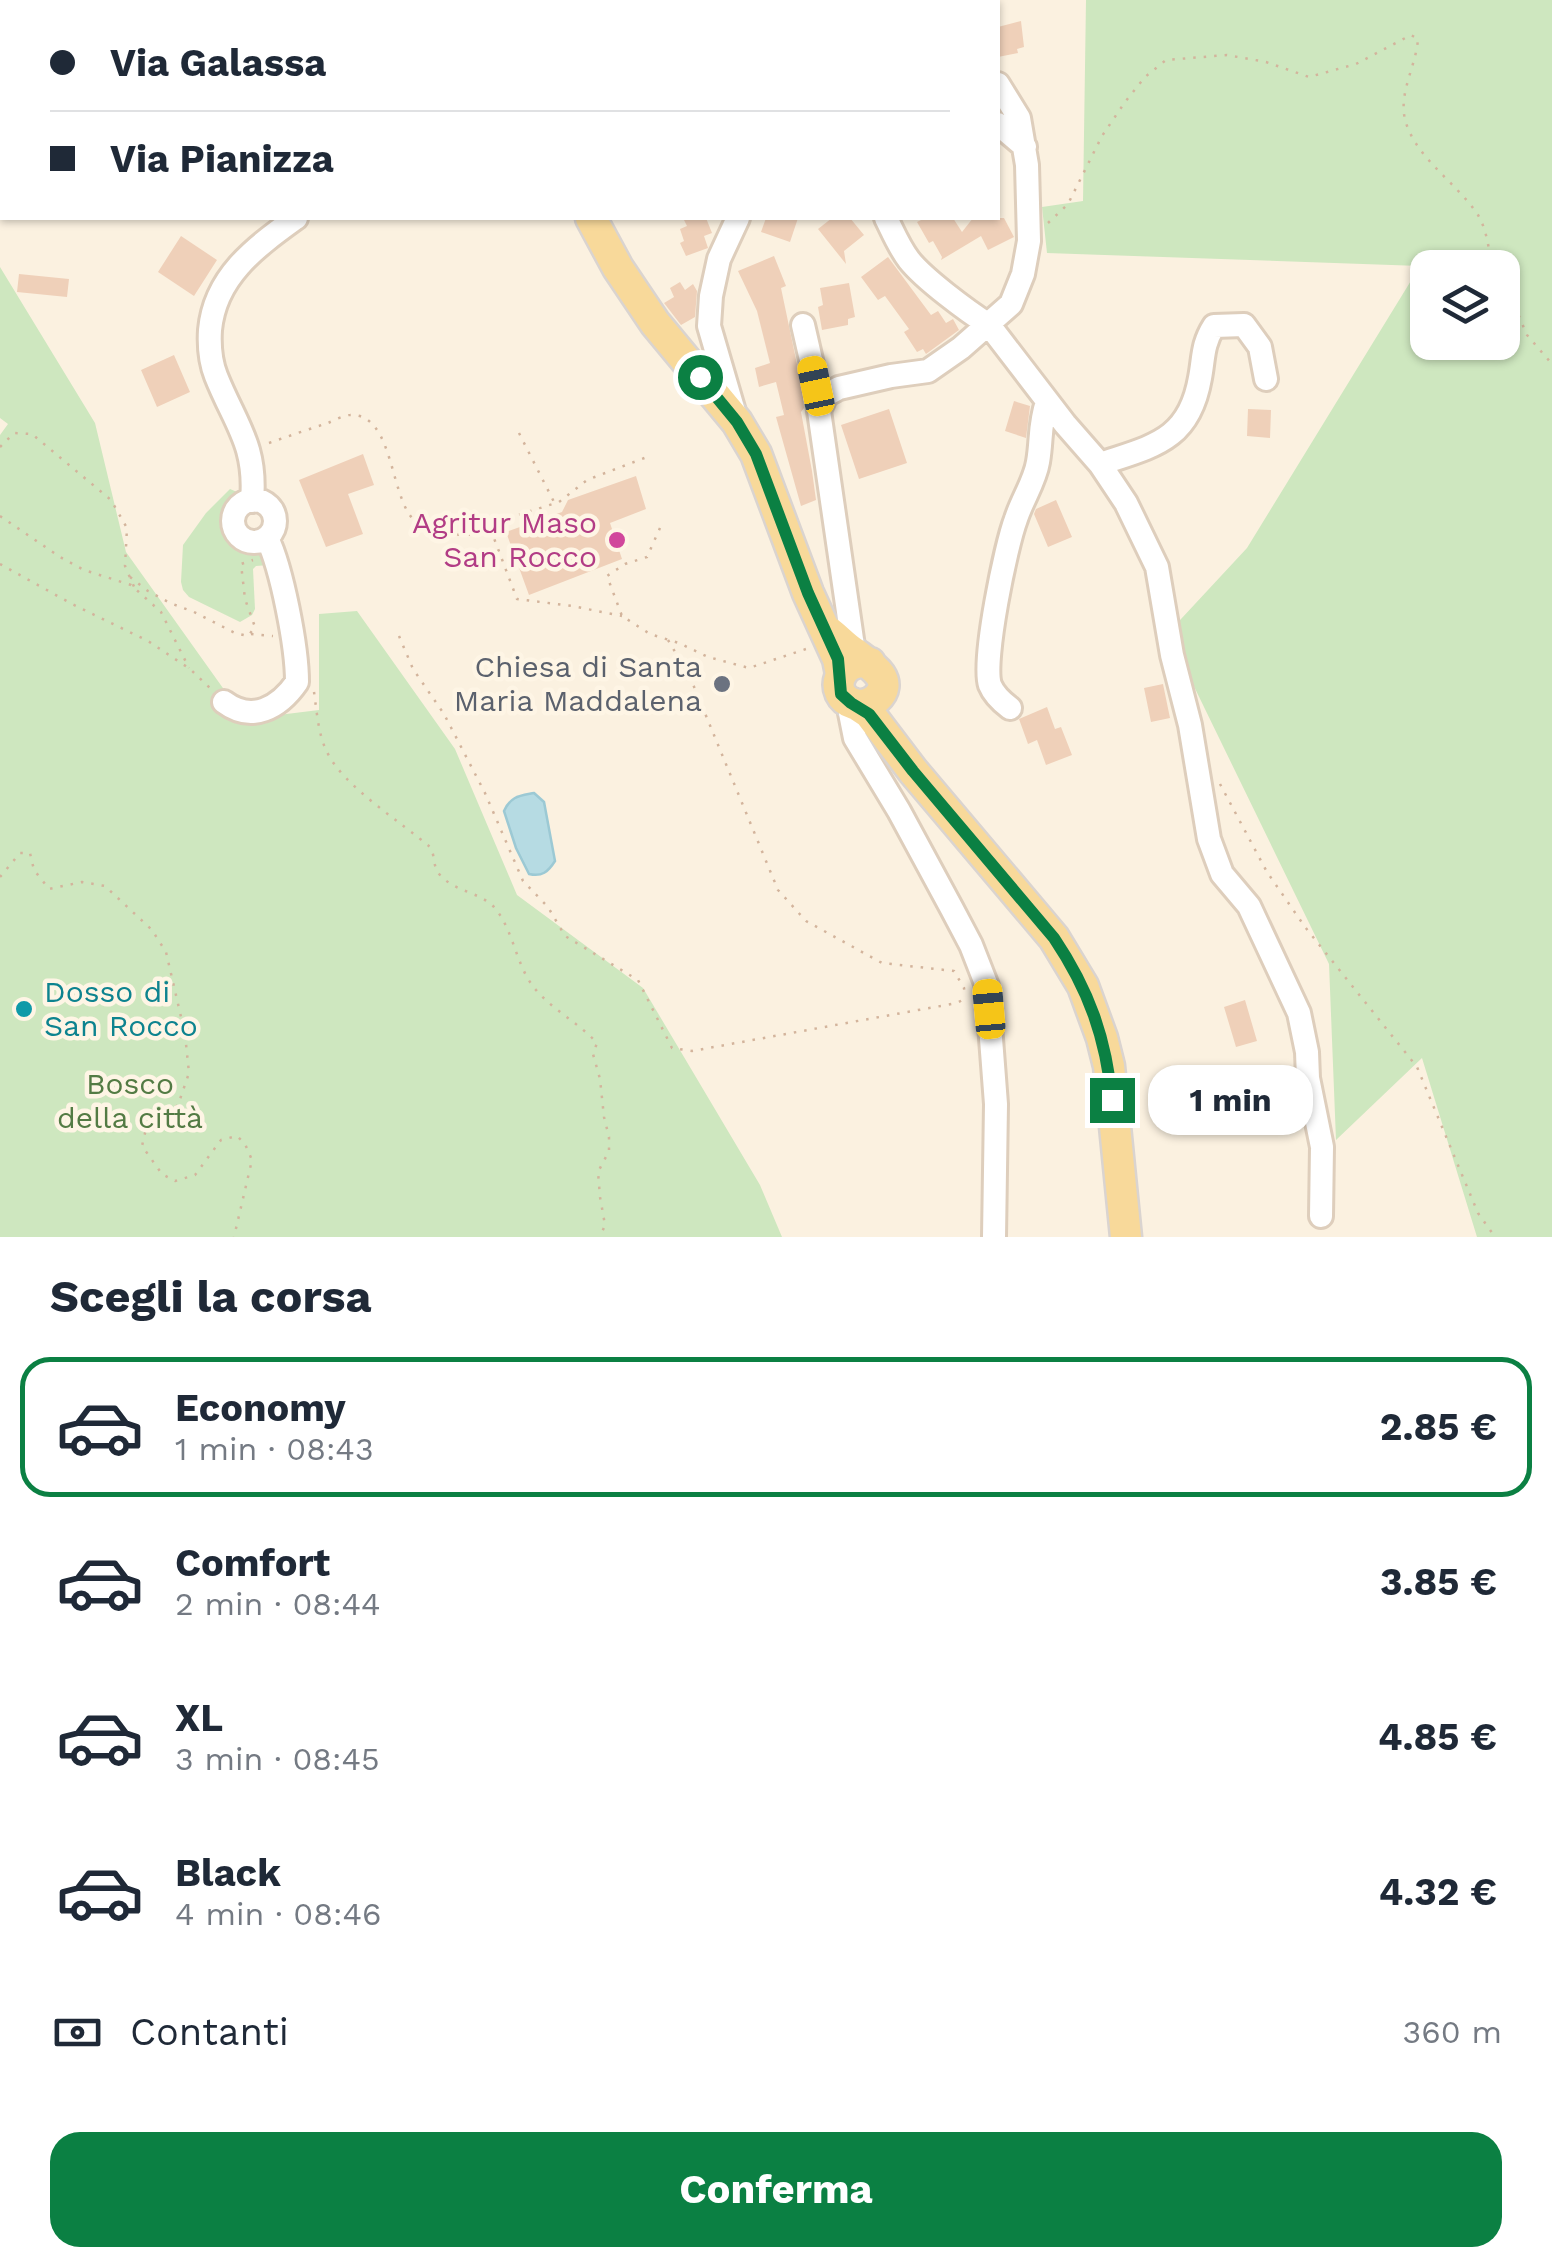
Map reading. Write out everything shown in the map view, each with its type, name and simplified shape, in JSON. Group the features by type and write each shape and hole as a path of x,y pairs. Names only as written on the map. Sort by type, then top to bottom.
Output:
{"main road":[{"path":"592,220 618,268 656,323 737,422 756,454 808,593 848,659 869,714 1054,938 1083,986 1109,1066 1126,1237"}],"street":[{"path":"818,411 826,395 840,388 928,371 1011,304 1019,288 1029,241 1025,147 1019,118 1000,87"},
{"path":"1000,126 1025,147"},
{"path":"224,702 235,710 262,710 288,696 297,682 290,628 270,546 273,512 263,502 252,501 254,475 249,450 210,360 211,322 219,295 234,270 258,245 293,220"},
{"path":"737,220 710,296 709,326 737,422"},
{"path":"887,220 912,264 989,325 1100,464 1142,532 1157,567 1209,840 1222,874 1248,906 1299,1013 1322,1147 1321,1216"},
{"path":"803,325 816,386 855,738 952,908 987,986 996,1104 994,1237"},
{"path":"1100,464 1166,440 1190,413 1200,380 1204,341 1214,326 1244,325 1260,348 1266,379"},
{"path":"1010,708 999,700 990,685 994,617 1014,522 1038,463 1039,434 1048,402"}],"path":[{"path":"1029,241 1068,204 1124,102 1145,76 1166,60 1227,55 1266,62 1309,77 1356,64 1411,35 1418,39 1404,99 1406,122 1418,147 1479,216 1489,250"},
{"path":"1520,318 1527,334 1552,364"},
{"path":"249,450 350,415 365,418 381,436 414,521 436,531 472,536 492,534 515,516 559,502 588,480 647,457"},
{"path":"519,432 554,504"},
{"path":"0,447 14,433 32,434 111,500 127,528 125,566 136,590"},
{"path":"0,516 84,570 130,585 160,612 190,670"},
{"path":"622,616 606,576 647,557 660,528"},
{"path":"492,534 517,599 622,616 650,634 749,668 848,659"},
{"path":"250,634 254,627 245,599 241,564 270,546"},
{"path":"0,564 148,640 190,670 224,702"},
{"path":"130,576 170,603 235,634 279,635 290,628"},
{"path":"399,636 412,670 444,714 486,794 523,881 548,907 565,936 638,980 672,1048 692,1050 957,1003 987,986"},
{"path":"668,640 690,677 778,890 806,921 882,963 954,972 964,988 965,999"},
{"path":"297,682 313,688 321,736 337,769 430,847 436,872 448,883 494,907 534,988 597,1043 593,1054 609,1137 608,1151 598,1172 605,1225 600,1237"},
{"path":"1221,785 1267,872 1305,927 1417,1067 1478,1213 1495,1237"},
{"path":"0,876 20,852 30,854 34,870 49,888 82,882 105,886 152,930 166,952 185,1034 189,1073 178,1105 155,1121 145,1133 142,1146 162,1174 175,1181 194,1175 221,1140 237,1136 252,1160 234,1237"}],"green space":[{"path":"1086,0 1552,0 1552,1237 1477,1237 1422,1058 1336,1140 1329,964 1168,633 1247,548 1410,282 1410,360 1520,360 1520,250 1410,250 1410,266 1047,253 1042,207 1083,201"},
{"name":"Bosco della città","path":"0,267 95,423 126,552 245,719 319,710 319,614 357,611 455,749 517,895 643,988 760,1185 782,1237 0,1237 0,435 8,424 0,418"},
{"path":"230,489 237,492 237,498 224,519 230,544 242,550 263,550 269,565 253,569 255,609 240,622 189,597 181,582 183,545"}],"water":[{"path":"534,793 544,802 555,861 538,875 529,874 504,811 513,800"}],"building":[{"path":"1021,21 1024,47 1017,49 1018,53 1000,57 1000,26"},
{"path":"1004,218 1014,237 988,250 981,236 941,260 933,241 929,243 917,222 954,220 962,232 971,220"},
{"path":"684,220 707,220 712,233 704,236 708,248 686,256 680,243 684,241 680,229 687,226"},
{"path":"765,220 797,220 790,242 761,232"},
{"path":"829,220 852,220 864,235 844,251 846,264 818,229"},
{"path":"181,236 217,260 194,296 158,272"},
{"path":"774,256 786,286 781,288 802,388 801,412 816,500 801,506 776,417 784,415 776,382 759,387 755,368 770,363 757,311 738,271"},
{"path":"888,257 931,315 938,311 946,323 953,319 959,330 926,354 923,349 917,352 904,332 909,329 885,296 878,300 861,277"},
{"path":"19,274 69,279 67,297 17,292"},
{"path":"680,282 685,290 693,284 697,291 695,317 681,325 664,303 674,297 670,288"},
{"path":"849,283 855,317 848,319 848,325 822,330 820,288"},
{"path":"174,355 190,392 157,407 141,370"},
{"path":"1014,401 1030,406 1026,438 1005,431"},
{"path":"889,409 907,463 859,479 841,425"},
{"path":"1248,409 1271,410 1270,438 1247,436"},
{"path":"363,454 374,485 348,494 363,534 326,547 299,480"},
{"path":"636,476 646,509 610,523 622,559 529,595 506,532 562,512 568,500"},
{"path":"1056,500 1072,537 1048,547 1034,514 1036,509"},
{"path":"1163,684 1170,718 1151,722 1144,688"},
{"path":"1047,707 1055,729 1061,727 1072,755 1046,765 1037,740 1028,744 1019,719"},
{"path":"1245,1000 1257,1041 1236,1047 1224,1007"}],"place":[{"name":"Agritur Maso San Rocco","path":"617,540"},
{"name":"Chiesa di Santa Maria Maddalena","path":"722,684"},
{"name":"Dosso di San Rocco","path":"24,1009"}],"route":[{"path":"700,377 737,422 756,454 808,593 838,659 841,694 869,714 1070,961 1092,1006 1102,1038 1112,1100"}]}
